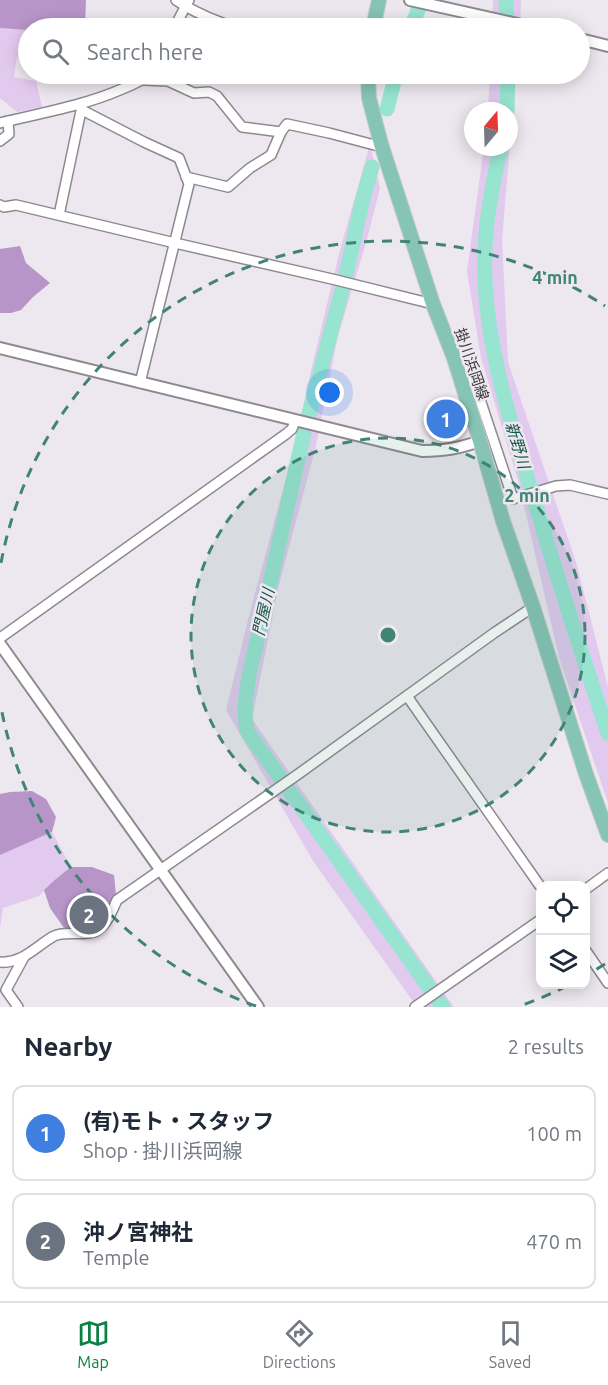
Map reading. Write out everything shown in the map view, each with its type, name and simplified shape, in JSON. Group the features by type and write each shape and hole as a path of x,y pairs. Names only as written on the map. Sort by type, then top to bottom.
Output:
{"main road":[{"path":"375,18 379,0"},
{"name":"掛川浜岡線","path":"368,84 369,98 382,147 433,304 454,358 503,520 608,835"}],"street":[{"path":"176,0 188,3 210,18"},
{"path":"410,0 489,18"},
{"path":"180,18 188,3"},
{"path":"590,42 608,46"},
{"path":"0,141 9,134 4,122 82,106 132,84"},
{"path":"174,84 194,93 209,92 217,96 242,127 281,132"},
{"path":"82,106 144,142 179,158 189,184 140,383"},
{"path":"59,215 82,106"},
{"path":"186,177 228,187 250,168 271,155 287,124 382,147"},
{"path":"0,205 4,207 16,205 433,304"},
{"path":"0,348 422,451 460,448 480,441"},
{"path":"454,358 466,357 513,499 556,486 570,485 608,494"},
{"path":"0,638 286,434 292,429 295,421"},
{"path":"0,962 9,963 24,957 56,935 95,931 109,917 117,900 533,607"},
{"path":"0,644 258,1007"},
{"path":"407,696 536,881"},
{"path":"590,886 608,873"},
{"path":"415,1007 536,923"},
{"path":"18,1007 6,990 24,957"},
{"path":"590,958 608,983"}],"shaded area":[{"path":"0,0 86,0 85,18 18,18 18,29 0,28"},
{"path":"493,0 521,0 520,18 492,18"},
{"path":"0,28 18,29 18,57 14,77 18,78 18,84 37,84 42,107 17,112 0,98"},
{"path":"489,84 515,84 514,102 488,102"},
{"path":"370,144 380,188 338,336 315,450 279,585 252,719 454,1007 417,1007 313,861 226,710 292,456 340,250"},
{"path":"483,156 509,156 502,240 508,362 576,562 608,687 608,803 559,658 519,484 481,358 467,271"},
{"path":"20,246 26,263 50,283 21,310 0,313 0,249"},
{"path":"32,791 46,799 56,817 52,832 0,855 0,794"},
{"path":"52,832 71,867 39,896 3,908 0,928 0,854"},
{"path":"71,867 92,867 114,875 116,895 104,917 94,928 64,928 50,908 44,890"}],"waterway":[{"name":"門屋川","path":"415,18 422,0"},
{"name":"新野川","path":"506,0 507,18"},
{"name":"門屋川","path":"387,109 393,84"},
{"name":"新野川","path":"507,102 508,84"},
{"name":"新野川","path":"499,156 490,198 485,250 485,284 494,351 519,452 608,733"},
{"name":"門屋川","path":"372,167 304,433 250,671 245,715 247,731 443,1007"}],"place":[{"name":"(有)モト・スタッフ","path":"446,419"},
{"name":"沖ノ宮神社","path":"89,915"}]}
